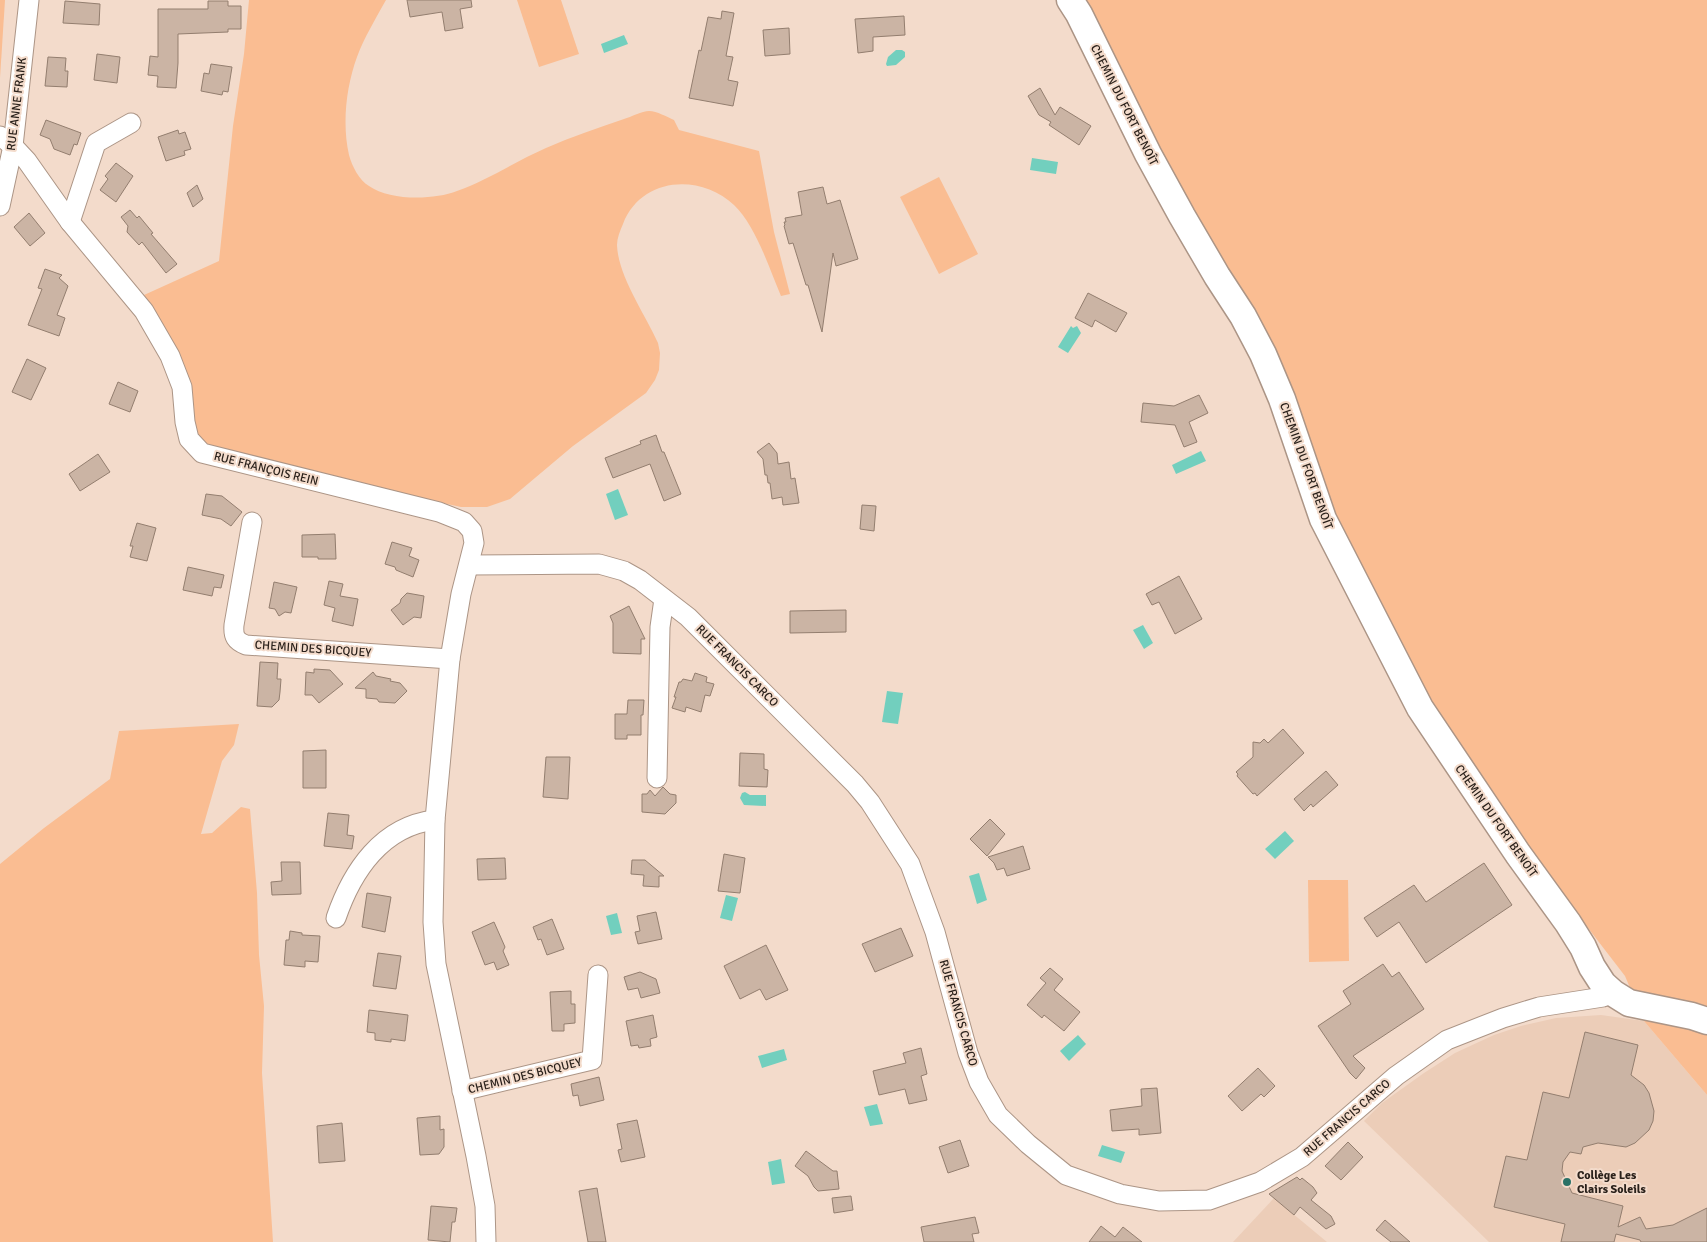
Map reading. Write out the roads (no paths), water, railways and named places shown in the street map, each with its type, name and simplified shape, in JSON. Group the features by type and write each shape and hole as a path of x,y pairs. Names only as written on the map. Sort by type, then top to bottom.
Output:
{"street":[{"name":"RUE ANNE FRANK","path":"0,206 7,141 29,0"},
{"name":"CHEMIN DU FORT BENOÎT","path":"1070,0 1153,163 1216,276 1243,316 1263,354 1282,399 1323,519 1420,708 1518,854 1568,923 1603,984 1613,993"},
{"path":"70,222 96,143 130,123"},
{"name":"RUE FRANÇOIS REIN","path":"7,141 27,161 70,222 144,311 170,356 182,387 185,422 189,439 202,453 439,512 464,522 472,531"},
{"name":"CHEMIN DES BICQUEY","path":"252,522 234,625 234,635 238,642 450,659"},
{"name":"CHEMIN DES BICQUEY","path":"472,531 474,543 461,594 450,659 435,820 433,922 436,964 485,1206 486,1242"},
{"name":"RUE FRANCIS CARCO","path":"469,565 599,564 624,571 640,580 688,617 855,784 870,802 910,864 935,932 968,1053 979,1082 998,1115 1028,1144 1066,1175 1120,1194 1152,1200 1209,1200 1260,1182 1302,1157 1396,1076 1447,1040 1503,1018 1538,1007 1613,993"},
{"path":"657,778 660,627 664,599"},
{"path":"336,918 350,885 373,852 393,835 410,825 435,820"},
{"name":"CHEMIN DES BICQUEY","path":"462,1092 592,1060 598,975"},
{"path":"1613,993 1629,1003 1707,1021"}],"water":[{"path":"624,35 628,44 604,53 601,44"},
{"path":"896,50 905,52 905,57 896,65 887,66 888,57"},
{"path":"1032,158 1058,162 1056,174 1030,170"},
{"path":"1071,326 1073,328 1077,326 1081,333 1068,353 1058,347"},
{"path":"1201,451 1206,461 1176,474 1172,465"},
{"path":"618,489 628,515 615,520 606,494"},
{"path":"1143,625 1153,643 1144,649 1133,630"},
{"path":"887,691 903,693 898,724 882,722"},
{"path":"745,792 750,795 766,795 766,806 744,805 740,798 742,793"},
{"path":"1285,831 1294,841 1275,859 1265,849"},
{"path":"979,873 987,900 977,904 969,876"},
{"path":"726,895 738,898 732,921 720,918"},
{"path":"617,913 622,933 611,935 606,916"},
{"path":"1078,1035 1086,1044 1069,1061 1060,1051"},
{"path":"784,1049 787,1060 762,1068 758,1056"},
{"path":"877,1104 883,1124 870,1126 864,1107"},
{"path":"1102,1145 1125,1152 1121,1163 1098,1156"},
{"path":"781,1159 785,1183 772,1185 768,1162"}],"place":[{"name":"Collège Les Clairs Soleils","path":"1567,1182"}]}
